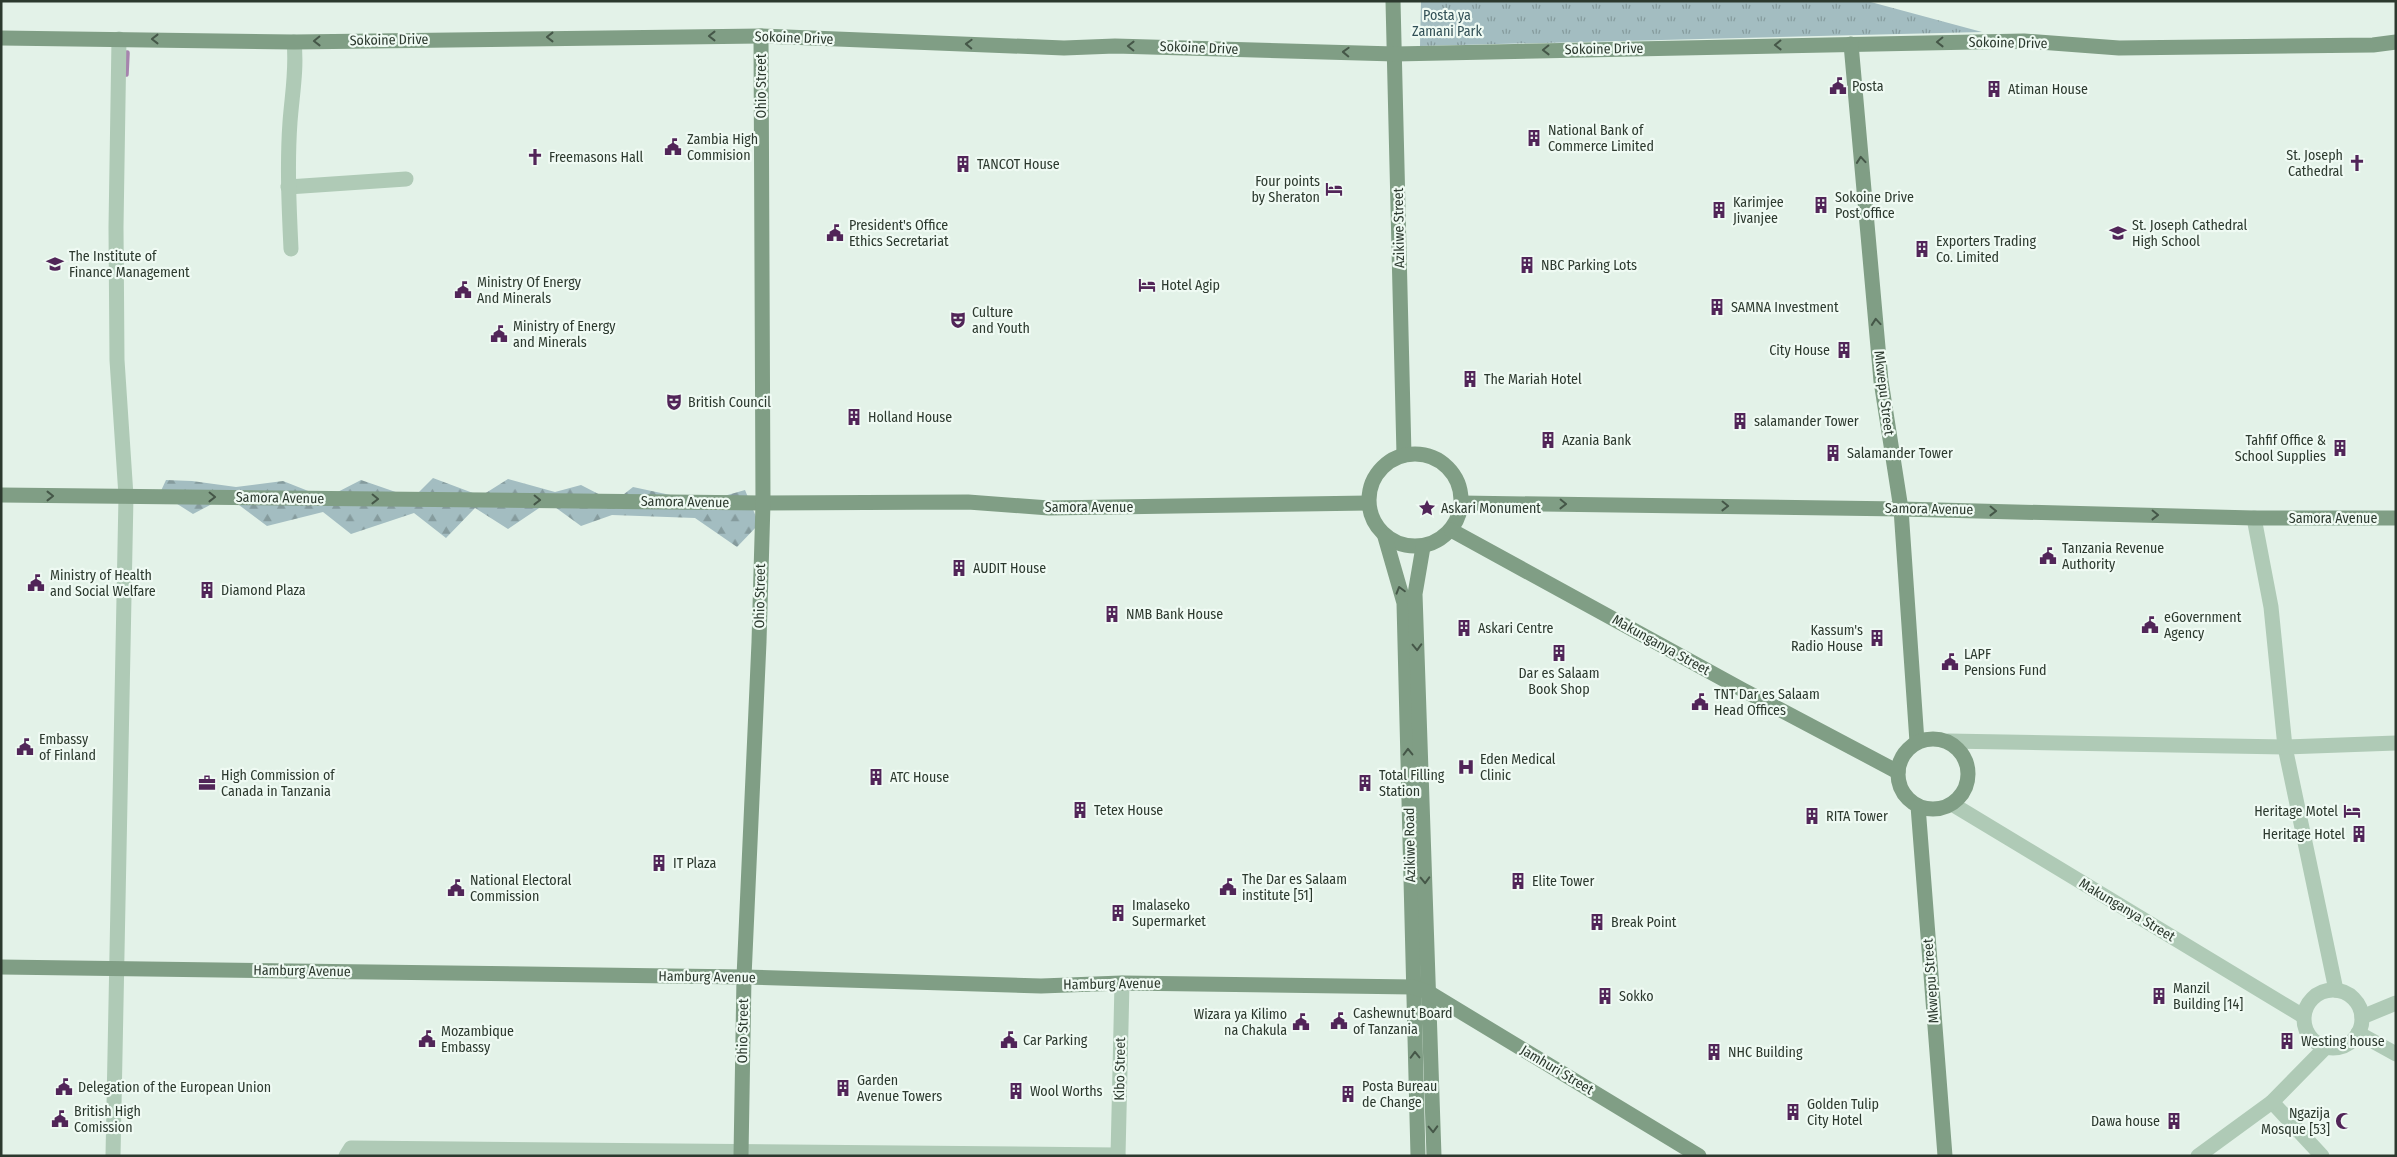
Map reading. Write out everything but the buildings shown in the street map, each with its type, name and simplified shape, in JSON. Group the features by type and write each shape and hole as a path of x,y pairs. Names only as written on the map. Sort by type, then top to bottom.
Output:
{"street":[{"name":"Azikiwe Street","path":"1393,1 1404,455"},
{"name":"Sokoine Drive","path":"1,38 294,42 761,36 1064,48 1124,46 1395,54 2024,41 2138,48 2344,45 2396,42"},
{"name":"Ohio Street","path":"741,1154 744,977 759,642 763,503 761,36"},
{"path":"113,1156 126,496 118,360 116,227 119,39"},
{"path":"291,249 288,187 290,121 296,55 294,42"},
{"name":"Mkwepu Street","path":"1851,44 1881,381 1901,509 1917,742"},
{"path":"288,187 406,179"},
{"path":"1404,455 1426,455 1440,462 1452,473 1460,487 1461,503 1459,515 1451,530 1439,541 1423,546 1410,547 1397,544 1386,537 1374,522 1368,504 1368,491 1374,476 1383,465 1404,455"},
{"name":"Samora Avenue","path":"1,495 763,503 968,502 1048,508 1368,504"},
{"name":"Samora Avenue","path":"1461,503 1901,509 2254,518 2396,518"},
{"path":"2254,518 2271,606 2285,747 2336,990"},
{"name":"Makunganya Street","path":"1451,530 1743,690 1898,772"},
{"name":"Azikiwe Road","path":"1386,537 1404,603 1418,1156"},
{"name":"Azikiwe Road","path":"1423,546 1416,594 1434,1156"},
{"path":"1948,741 1961,752 1968,767 1965,790 1952,804 1935,809 1918,806 1903,792 1898,772 1903,754 1917,742 1927,738 1948,741 2285,747 2396,743"},
{"name":"Makunganya Street","path":"1952,804 2303,1016"},
{"name":"Mkwepu Street","path":"1918,806 1945,1156"},
{"name":"Hamburg Avenue","path":"1,966 744,977 1041,986 1122,983 1413,987"},
{"name":"Kibo Street","path":"1118,1156 1122,983"},
{"name":"Jamhuri Street","path":"1413,987 1428,992 1699,1156"},
{"path":"2336,990 2351,996 2357,1002 2362,1018 2354,1040 2341,1047 2326,1047 2316,1043 2308,1036 2303,1016 2309,1001 2315,996 2321,992 2336,990"},
{"path":"2362,1018 2396,1002"},
{"path":"2358,1033 2396,1054"},
{"path":"2198,1156 2272,1102 2326,1047"},
{"path":"2272,1102 2322,1156"},
{"path":"346,1156 351,1148 741,1154 1118,1156"}],"green space":[{"name":"Posta ya Zamani Park","path":"1421,1 1867,1 1982,32 1420,46"},
{"path":"433,478 481,496 508,479 555,492 581,485 614,502 633,487 703,502 745,490 759,524 737,547 695,518 612,515 581,526 548,502 508,529 475,508 446,538 414,513 351,534 323,512 267,526 227,496 193,514 160,493 166,480 192,481 236,487 283,481 326,498 361,480 413,498"}],"waterway":[{"path":"126,74 127,53"}],"place":[{"name":"Posta","path":"1838,86"},
{"name":"Atiman House","path":"1994,89"},
{"name":"National Bank of Commerce Limited","path":"1534,138"},
{"name":"Zambia High Commision","path":"673,147"},
{"name":"Freemasons Hall","path":"535,157"},
{"name":"St. Joseph Cathedral","path":"2357,163"},
{"name":"TANCOT House","path":"963,164"},
{"name":"Four points by Sheraton","path":"1334,189"},
{"name":"Sokoine Drive Post office","path":"1821,205"},
{"name":"Karimjee Jivanjee","path":"1719,210"},
{"name":"President's Office Ethics Secretariat","path":"835,233"},
{"name":"St. Joseph Cathedral High School","path":"2118,233"},
{"name":"Exporters Trading Co. Limited","path":"1922,249"},
{"name":"The Institute of Finance Management","path":"55,264"},
{"name":"NBC Parking Lots","path":"1527,265"},
{"name":"Hotel Agip","path":"1147,285"},
{"name":"Ministry Of Energy And Minerals","path":"463,290"},
{"name":"SAMNA Investment","path":"1717,307"},
{"name":"Culture and Youth","path":"958,320"},
{"name":"Ministry of Energy and Minerals","path":"499,334"},
{"name":"City House","path":"1844,350"},
{"name":"The Mariah Hotel","path":"1470,379"},
{"name":"British Council","path":"674,402"},
{"name":"Holland House","path":"854,417"},
{"name":"salamander Tower","path":"1740,421"},
{"name":"Azania Bank","path":"1548,440"},
{"name":"Tahfif Office & School Supplies","path":"2340,448"},
{"name":"Salamander Tower","path":"1833,453"},
{"name":"Askari Monument","path":"1427,508"},
{"name":"Tanzania Revenue Authority","path":"2048,556"},
{"name":"AUDIT House","path":"959,568"},
{"name":"Ministry of Health and Social Welfare","path":"36,583"},
{"name":"Diamond Plaza","path":"207,590"},
{"name":"NMB Bank House","path":"1112,614"},
{"name":"eGovernment Agency","path":"2150,625"},
{"name":"Askari Centre","path":"1464,628"},
{"name":"Kassum's Radio House","path":"1877,638"},
{"name":"Dar es Salaam Book Shop","path":"1559,653"},
{"name":"LAPF Pensions Fund","path":"1950,662"},
{"name":"TNT Dar es Salaam Head Offices","path":"1700,702"},
{"name":"Embassy of Finland","path":"25,747"},
{"name":"Eden Medical Clinic","path":"1466,767"},
{"name":"ATC House","path":"876,777"},
{"name":"High Commission of Canada in Tanzania","path":"207,783"},
{"name":"Total Filling Station","path":"1365,783"},
{"name":"Tetex House","path":"1080,810"},
{"name":"Heritage Motel","path":"2352,811"},
{"name":"RITA Tower","path":"1812,816"},
{"name":"Heritage Hotel","path":"2359,834"},
{"name":"IT Plaza","path":"659,863"},
{"name":"Elite Tower","path":"1518,881"},
{"name":"The Dar es Salaam institute [51]","path":"1228,887"},
{"name":"National Electoral Commission","path":"456,888"},
{"name":"Imalaseko Supermarket","path":"1118,913"},
{"name":"Break Point","path":"1597,922"},
{"name":"Sokko","path":"1605,996"},
{"name":"Manzil Building [14]","path":"2159,996"},
{"name":"Cashewnut Board of Tanzania","path":"1339,1021"},
{"name":"Wizara ya Kilimo na Chakula","path":"1301,1022"},
{"name":"Mozambique Embassy","path":"427,1039"},
{"name":"Car Parking","path":"1009,1040"},
{"name":"Westing house","path":"2287,1041"},
{"name":"NHC Building","path":"1714,1052"},
{"name":"Delegation of the European Union","path":"64,1087"},
{"name":"Garden Avenue Towers","path":"843,1088"},
{"name":"Wool Worths","path":"1016,1091"},
{"name":"Posta Bureau de Change","path":"1348,1094"},
{"name":"Golden Tulip City Hotel","path":"1793,1112"},
{"name":"British High Comission","path":"60,1119"},
{"name":"Dawa house","path":"2174,1121"},
{"name":"Ngazija Mosque [53]","path":"2344,1121"}]}
